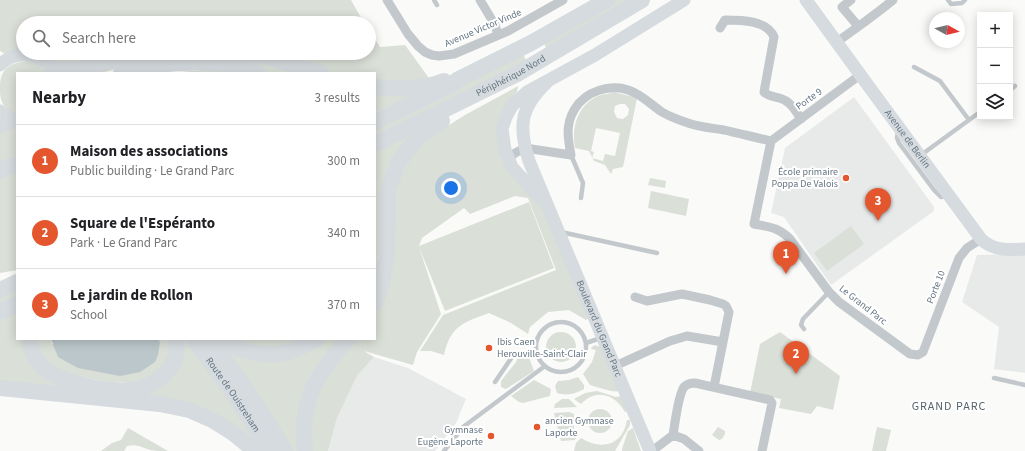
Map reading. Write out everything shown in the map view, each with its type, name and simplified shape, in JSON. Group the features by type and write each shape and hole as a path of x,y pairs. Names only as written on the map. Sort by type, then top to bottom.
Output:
{"highway":[{"name":"Périphérique Nord","path":"376,122 453,84 457,80 531,43 607,0"},
{"name":"Périphérique Nord","path":"376,144 517,74 642,0"},
{"path":"53,71 73,70 116,60"},
{"path":"278,60 318,72"},
{"path":"125,72 152,66 184,63 237,66 254,72"},
{"path":"376,300 382,283 387,256 388,190 398,163 417,138 440,121 509,85 517,74"},
{"path":"376,87 401,89 434,85 450,78 457,80"},
{"path":"0,171 16,165"},
{"path":"0,279 16,276"},
{"path":"0,290 16,282"},
{"path":"0,312 16,304"},
{"path":"29,340 31,349 37,362 48,372 58,378 78,384 122,390 138,389 150,385 168,372 174,362 176,340"},
{"name":"Route de Ouistreham","path":"195,340 270,451"},
{"name":"Route de Ouistreham","path":"210,340 247,390 285,451"},
{"path":"223,340 246,351 269,354 290,351 314,340"},
{"path":"304,451 304,419 309,395 330,358 347,340"},
{"path":"0,388 153,403 182,408 212,420 233,433 255,451"}],"street":[{"name":"Avenue Victor Vinde","path":"387,0 408,34 418,46 425,52 432,55 445,56 454,54 518,26 563,0"},
{"path":"480,0 496,25 498,35"},
{"name":"Boulevard du Grand Parc","path":"548,206 514,170 508,160 502,138 502,129 512,106 532,89 595,55 684,0"},
{"name":"Avenue de Berlin","path":"806,0 981,239 989,245 998,248 1008,250 1025,249"},
{"path":"851,0 842,7 858,26"},
{"path":"837,42 893,0"},
{"path":"720,28 725,20 743,20 758,23 772,32 774,37 764,92 767,95 785,100 792,106 801,119"},
{"path":"0,51 7,55 14,56"},
{"path":"0,65 5,60 14,56"},
{"path":"42,60 53,71"},
{"name":"Porte 9","path":"771,140 860,75"},
{"name":"Boulevard du Grand Parc","path":"547,82 534,96 524,116 522,125 525,148 651,451"},
{"path":"508,160 515,153 525,148 571,155 567,129 573,112 581,101 592,93 604,88 625,88 635,92 662,112 675,119 692,124 771,140"},
{"path":"0,111 5,116 16,121"},
{"path":"0,127 16,121"},
{"name":"Le Grand Parc","path":"771,140 754,224 776,228 782,231 790,239 829,292 839,302 910,354 918,355 923,352"},
{"name":"Porte 10","path":"923,352 959,258 967,248 981,239"},
{"path":"635,297 647,300 682,294 710,300 726,306 729,312 714,387"},
{"path":"615,366 670,341 687,336 723,342"},
{"path":"651,451 673,435 680,394 683,388 688,384 695,383 770,400 772,403 762,451"},
{"path":"673,435 684,440 699,451"}],"lane":[{"path":"434,0 438,5"},
{"path":"948,0 951,4 962,3 966,0"},
{"path":"914,67 940,81 969,120"},
{"path":"920,156 977,114"},
{"path":"899,128 897,133 899,143 939,195 949,196"},
{"path":"571,155 583,183 580,198"},
{"path":"559,232 657,253"},
{"path":"804,329 801,325 803,319 829,292"},
{"path":"556,322 572,324 583,335 586,343 586,350 580,363 567,371 559,372 545,366 536,353 538,337 542,330 548,325 556,322"},
{"path":"586,343 603,338"},
{"path":"496,382 512,356"},
{"path":"444,451 464,427 545,366"},
{"path":"994,378 1025,385"}],"shaded area":[{"path":"0,0 351,0 360,16 16,16 16,57 7,55 0,51"},
{"path":"613,0 632,0 549,49 546,48 544,43"},
{"path":"376,41 380,47 405,45 434,85 376,87 376,72 317,72 268,60 376,60"},
{"path":"523,54 526,60 525,63 376,138 376,126"},
{"path":"33,60 117,60 80,69"},
{"path":"153,60 252,60 294,72 249,72 135,64 105,72 83,72"},
{"path":"27,61 36,63 47,72 16,72 16,114 8,110 3,104 0,81 7,68 15,63"},
{"path":"205,70 226,72 179,72"},
{"path":"518,86 517,92 504,111 503,160 541,203 591,316 586,320 569,310 548,312 530,327 528,334 511,323 489,313 472,319 459,326 450,337 444,355 431,351 420,351 443,315 556,270 528,198 515,196 470,214 464,208 422,238 419,246 529,202 554,268 445,311 419,247 441,314 417,352 413,365 364,351 374,357 357,376 337,418 328,451 312,451 311,414 320,385 354,340 376,340 376,311 379,307 394,198 403,167 417,148 438,132 465,115"},
{"path":"376,92 413,96 376,113"},
{"path":"614,92 637,98 623,167 613,169 611,174 605,165 594,161 592,158 603,161 605,154 615,156 620,133 596,128 591,151 594,152 592,157 589,151 575,148 574,132 575,125 585,105 598,96","holes":["625,104 629,109 628,115 623,119 617,118 614,112 615,106"]},
{"name":"École primaire Poppa De Valois","path":"854,97 934,207 934,211 831,285 784,217 771,213 785,148"},
{"path":"8,127 16,128 16,160 0,166 0,130"},
{"path":"408,136 409,138 382,227 376,281 376,265 376,151"},
{"path":"16,170 16,270 0,273 0,177"},
{"path":"650,178 666,181 665,188 648,185"},
{"path":"651,191 689,199 686,216 648,208"},
{"path":"851,226 864,244 827,271 814,253"},
{"path":"1025,254 1025,373 994,369 999,327 962,302 977,255"},
{"path":"16,288 16,298 0,306 0,295"},
{"path":"16,312 16,340 27,340 53,380 153,389 180,340 187,340 263,449 230,424 0,384 0,320"},
{"path":"561,332 571,337 576,347 571,357 561,362 551,357 546,347 551,337"},
{"path":"780,332 840,376 833,410 817,406 811,414 779,408 781,399 750,393 760,344"},
{"path":"34,340 51,340 52,344 160,342 159,340 171,340 168,361 153,377 133,383 108,382 64,374 43,359"},
{"path":"51,340 159,340 160,342 158,355 155,362 140,372 120,376 78,368 58,357"},
{"path":"234,340 302,340 277,348 254,348"},
{"path":"326,340 341,340 328,353 302,451 293,451 223,349 237,351 317,346"},
{"path":"595,345 600,347 619,391 609,391 590,385 583,374 592,362 596,350 591,349"},
{"path":"527,352 534,371 506,389 501,387 501,381 516,362 520,353"},
{"path":"374,357 408,368 466,399 456,423 435,451 328,451 337,418 357,376"},
{"path":"578,377 584,385 584,389 571,394 557,393 555,386 558,381"},
{"path":"534,380 551,389 550,396 523,403 511,396"},
{"path":"597,391 616,397 621,396 629,411 625,412 616,401 605,395 593,396 581,404 574,399 585,393"},
{"path":"562,399 569,399 577,407 554,408 555,404"},
{"path":"600,409 605,410 611,416 611,426 605,432 600,433 595,432 589,426 588,421 589,416 595,410"},
{"path":"569,412 574,414 574,429 577,435 575,440 561,441 554,413"},
{"path":"627,420 630,420 630,425 615,451 574,451 576,443 581,438 589,442 604,445 616,440 625,428"},
{"path":"718,427 725,431 722,439 719,440 712,435"},
{"path":"877,427 891,430 886,451 872,451"},
{"path":"128,428 168,451 152,450 133,445 127,446 124,451 101,451 112,443 121,440"},
{"path":"633,428 641,451 622,451 628,431"}],"place":[{"name":"École primaire Poppa De Valois","path":"846,178"},
{"name":"Le jardin de Rollon","path":"878,221"},
{"name":"Maison des associations","path":"786,274"},
{"name":"Ibis Caen Herouville-Saint-Clair","path":"489,348"},
{"name":"Square de l'Espéranto","path":"796,374"},
{"name":"ancien Gymnase Laporte","path":"537,427"},
{"name":"Gymnase Eugène Laporte","path":"491,436"}],"district":[{"name":"GRAND PARC","path":"949,406"}]}
